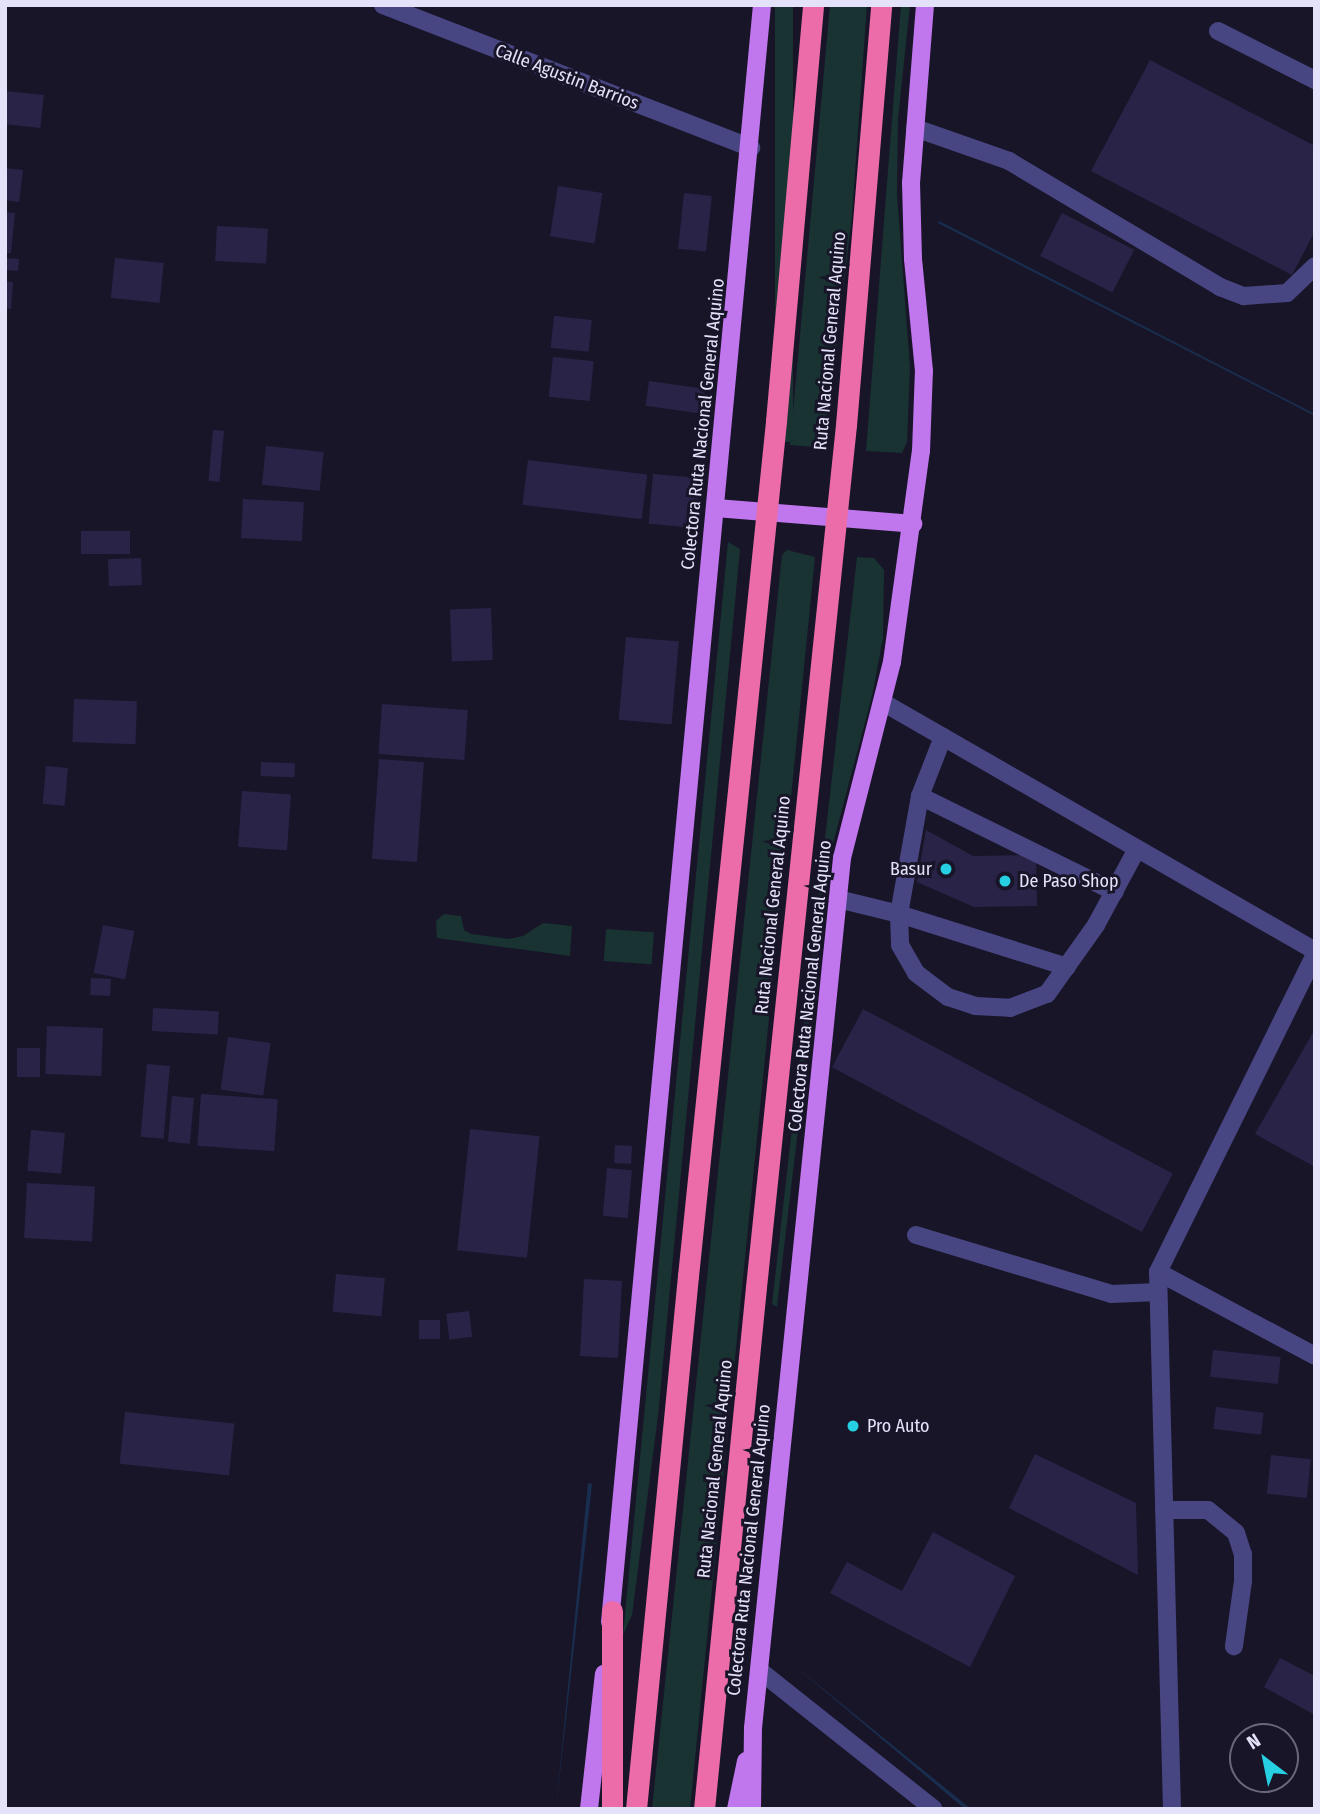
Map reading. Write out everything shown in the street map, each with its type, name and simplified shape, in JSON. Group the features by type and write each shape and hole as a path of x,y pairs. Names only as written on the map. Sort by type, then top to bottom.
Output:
{"highway":[{"path":"636,1809 774,434 813,5"},
{"name":"Ruta Nacional General Aquino","path":"704,1809 846,425 881,5"},
{"path":"612,1611 612,1809"}],"main road":[{"name":"Colectora Ruta Nacional General Aquino","path":"589,1809 612,1611 751,148 762,5"},
{"name":"Colectora Ruta Nacional General Aquino","path":"752,1809 753,1728 842,858 884,703 913,524 924,370 913,259 915,128 925,5"},
{"path":"716,508 913,524"},
{"path":"736,1809 753,1728"}],"street":[{"name":"Calle Agustin Barrios","path":"383,5 751,148"},
{"path":"1218,31 1315,80"},
{"path":"915,128 1009,161 1220,287 1244,296 1287,293 1315,267"},
{"path":"884,703 1315,953 1158,1272 1172,1809"},
{"path":"943,737 920,796 898,914 900,945 916,973 948,997 975,1006 1030,1004 1047,995 1115,892 1138,849"},
{"path":"920,796 1115,892"},
{"path":"838,899 898,914 1067,967"},
{"path":"916,1235 1111,1294 1158,1292"},
{"path":"1158,1272 1315,1356"},
{"path":"1164,1510 1208,1510 1236,1533 1243,1554 1243,1581 1234,1646"},
{"path":"759,1670 934,1809"}],"green space":[{"path":"775,5 793,5 793,442 775,442"},
{"path":"830,5 867,5 852,215 825,448 790,445"},
{"path":"901,5 910,5 898,119 897,194 910,367 907,442 902,453 866,451"},
{"path":"728,542 740,549 658,1416 632,1615 623,1635"},
{"path":"787,550 815,557 690,1809 652,1809 782,555"},
{"path":"857,557 874,558 884,570 883,638 872,696 831,851 777,1307 772,1304"},
{"path":"444,914 461,916 464,930 471,934 509,939 523,936 543,923 572,926 570,956 437,938 436,921"},
{"path":"606,929 654,932 652,964 604,961"}],"water":[{"path":"939,221 1315,414 1315,416 938,223"},
{"path":"588,1483 592,1484 556,1809"},
{"path":"789,1661 971,1809 965,1809"}],"building":[{"path":"1150,60 1315,146 1315,231 1292,275 1091,171"},
{"path":"5,91 44,95 40,128 5,124"},
{"path":"5,168 23,170 19,202 5,200"},
{"path":"558,186 602,193 594,243 550,236"},
{"path":"684,193 712,196 706,252 678,249"},
{"path":"5,212 15,213 11,253 5,253"},
{"path":"1062,213 1134,250 1112,293 1040,256"},
{"path":"217,226 268,229 266,264 215,261"},
{"path":"5,258 19,259 18,271 5,270"},
{"path":"115,258 164,263 160,303 111,298"},
{"path":"5,281 13,282 11,309 5,308"},
{"path":"554,316 592,320 588,352 551,348"},
{"path":"553,357 594,361 590,401 549,397"},
{"path":"649,381 705,389 702,414 646,406"},
{"path":"213,430 224,431 220,482 209,481"},
{"path":"266,446 324,452 320,491 262,485"},
{"path":"528,460 647,475 642,519 523,505"},
{"path":"653,474 700,478 695,528 649,524"},
{"path":"243,499 304,502 302,541 241,538"},
{"path":"81,531 130,531 130,554 81,554"},
{"path":"141,558 142,585 109,586 108,559"},
{"path":"491,608 493,660 452,661 450,609"},
{"path":"626,637 679,642 672,724 619,720"},
{"path":"74,699 137,701 135,744 72,742"},
{"path":"382,704 468,710 464,760 379,754"},
{"path":"379,759 424,762 417,862 372,859"},
{"path":"261,762 295,763 294,777 261,776"},
{"path":"46,766 68,768 65,806 43,804"},
{"path":"242,791 291,794 287,850 238,847"},
{"path":"926,830 973,856 1036,855 1037,906 974,907 917,882"},
{"path":"103,925 134,931 125,979 94,973"},
{"path":"91,978 111,979 110,996 90,995"},
{"path":"153,1008 219,1011 218,1034 152,1031"},
{"path":"863,1009 1173,1174 1142,1232 832,1067"},
{"path":"47,1026 103,1028 101,1076 45,1074"},
{"path":"1315,1029 1315,1167 1255,1134"},
{"path":"228,1037 271,1043 263,1095 221,1089"},
{"path":"17,1048 40,1048 40,1077 17,1077"},
{"path":"147,1064 170,1066 164,1139 141,1137"},
{"path":"201,1094 278,1099 274,1151 197,1146"},
{"path":"172,1096 194,1098 190,1144 168,1142"},
{"path":"470,1129 540,1136 527,1258 457,1250"},
{"path":"31,1130 65,1133 61,1174 27,1171"},
{"path":"615,1145 632,1146 631,1164 614,1163"},
{"path":"607,1168 632,1170 628,1218 603,1216"},
{"path":"27,1183 95,1187 92,1241 24,1238"},
{"path":"336,1274 385,1278 382,1316 333,1312"},
{"path":"584,1279 622,1281 618,1358 580,1356"},
{"path":"469,1311 472,1337 449,1340 446,1314"},
{"path":"419,1320 440,1320 440,1339 419,1339"},
{"path":"1213,1350 1281,1357 1278,1384 1210,1377"},
{"path":"1216,1407 1264,1413 1261,1435 1213,1429"},
{"path":"125,1412 234,1423 229,1475 120,1464"},
{"path":"1035,1454 1136,1503 1138,1575 1009,1508"},
{"path":"1271,1455 1311,1459 1307,1498 1267,1494"},
{"path":"933,1532 1015,1576 970,1667 830,1593 847,1562 902,1591"},
{"path":"1280,1658 1315,1676 1315,1715 1264,1687"}],"place":[{"name":"Basur","path":"946,869"},
{"name":"De Paso Shop","path":"1005,881"},
{"name":"Pro Auto","path":"853,1426"}]}
